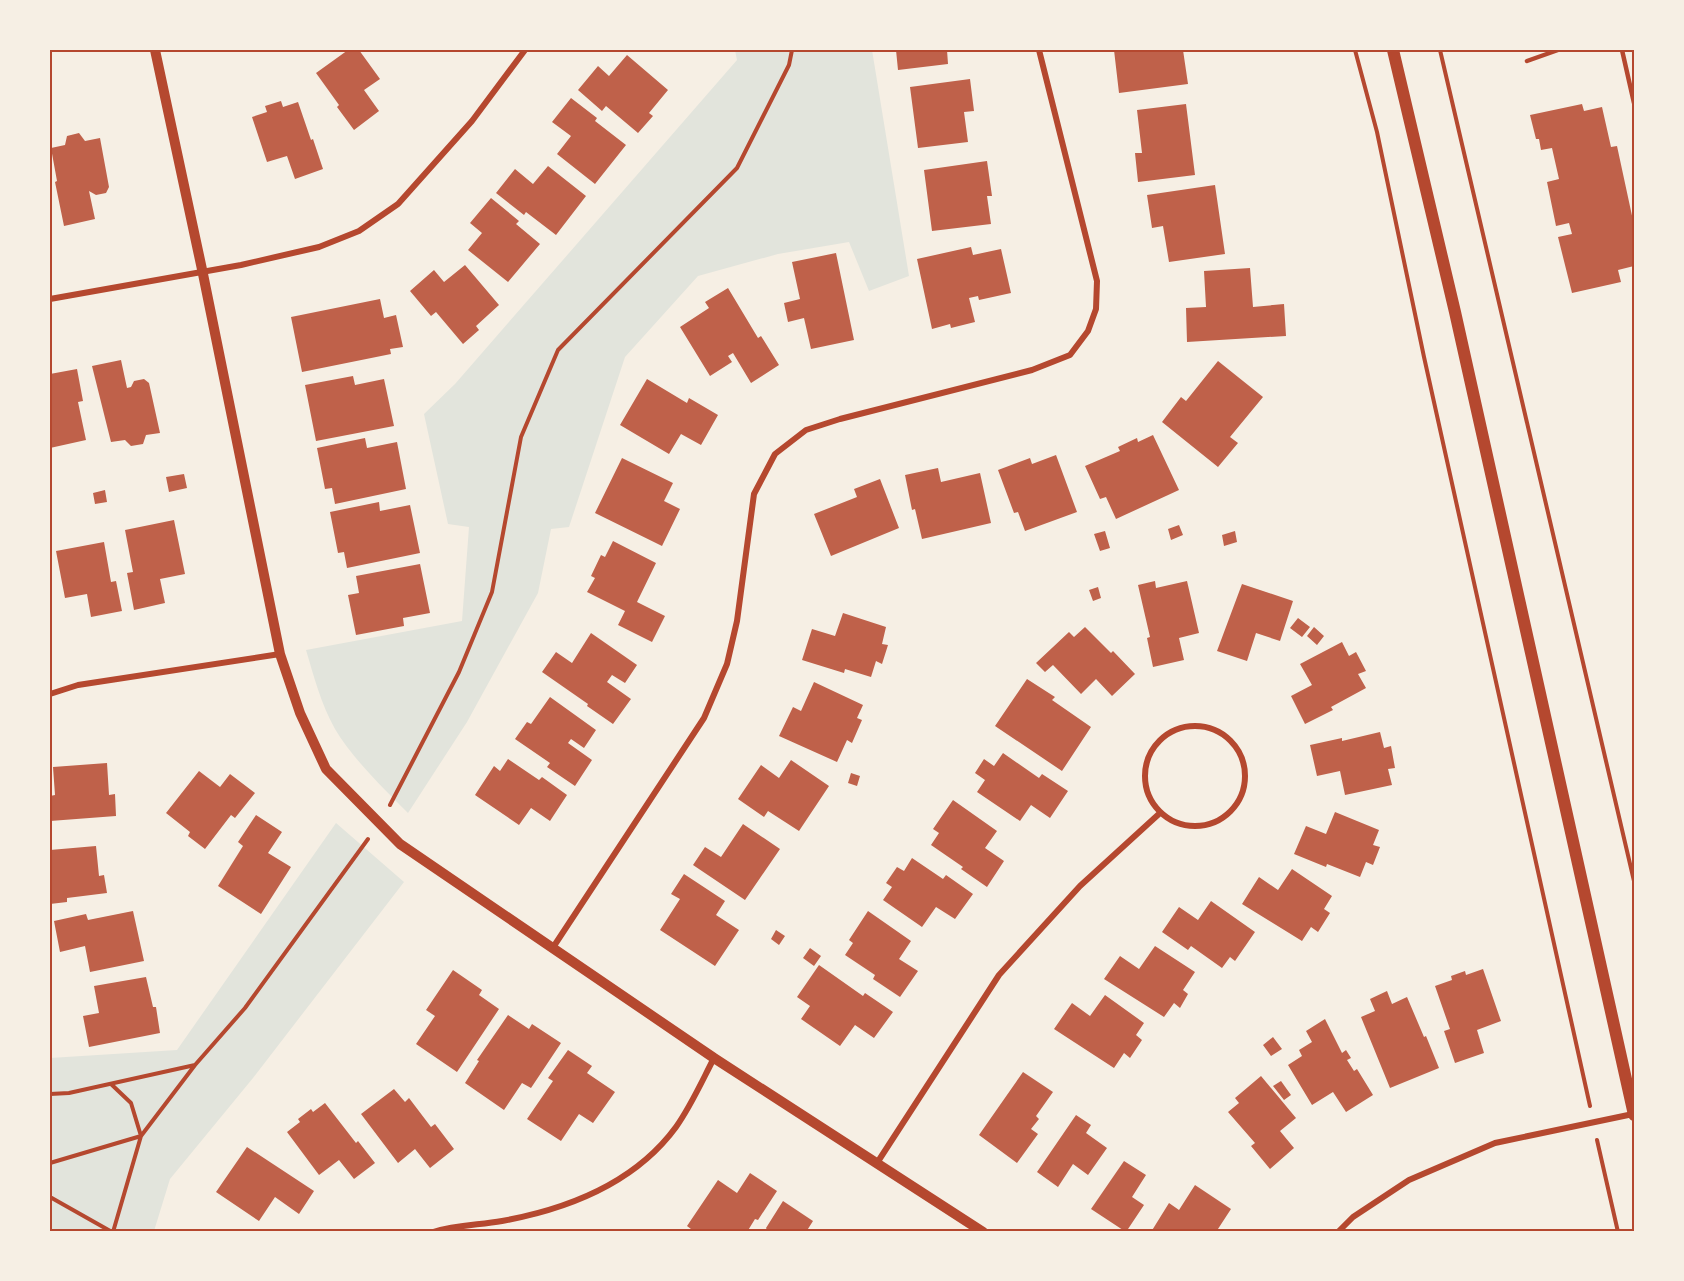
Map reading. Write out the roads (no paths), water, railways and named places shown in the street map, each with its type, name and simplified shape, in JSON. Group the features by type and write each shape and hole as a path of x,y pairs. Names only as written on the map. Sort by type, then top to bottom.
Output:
{"main road":[{"path":"1393,50 1455,312 1634,1114"}],"street":[{"path":"155,50 279,654 300,713 326,768 400,844 714,1058 983,1232"},
{"path":"50,299 202,273 319,247 359,231 398,204 472,121 525,50"},
{"path":"552,949 704,718 727,664 737,621 754,494 775,454 806,430 840,419 1032,370 1070,355 1088,331 1096,309 1097,281 1038,50"},
{"path":"50,694 78,685 279,654"},
{"path":"1183,726 1210,727 1225,736 1236,747 1243,760 1245,781 1235,806 1218,821 1201,826 1175,822 1160,813 1149,798 1144,775 1151,749 1158,741 1183,726"},
{"path":"877,1163 999,975 1080,886 1160,813"},
{"path":"434,1232 445,1228 501,1221 556,1208 606,1188 650,1157 676,1126 714,1058"},
{"path":"1338,1232 1353,1217 1409,1179 1495,1143 1634,1114"}],"lane":[{"path":"1527,61 1558,50"},
{"path":"1622,50 1635,103"}]}
